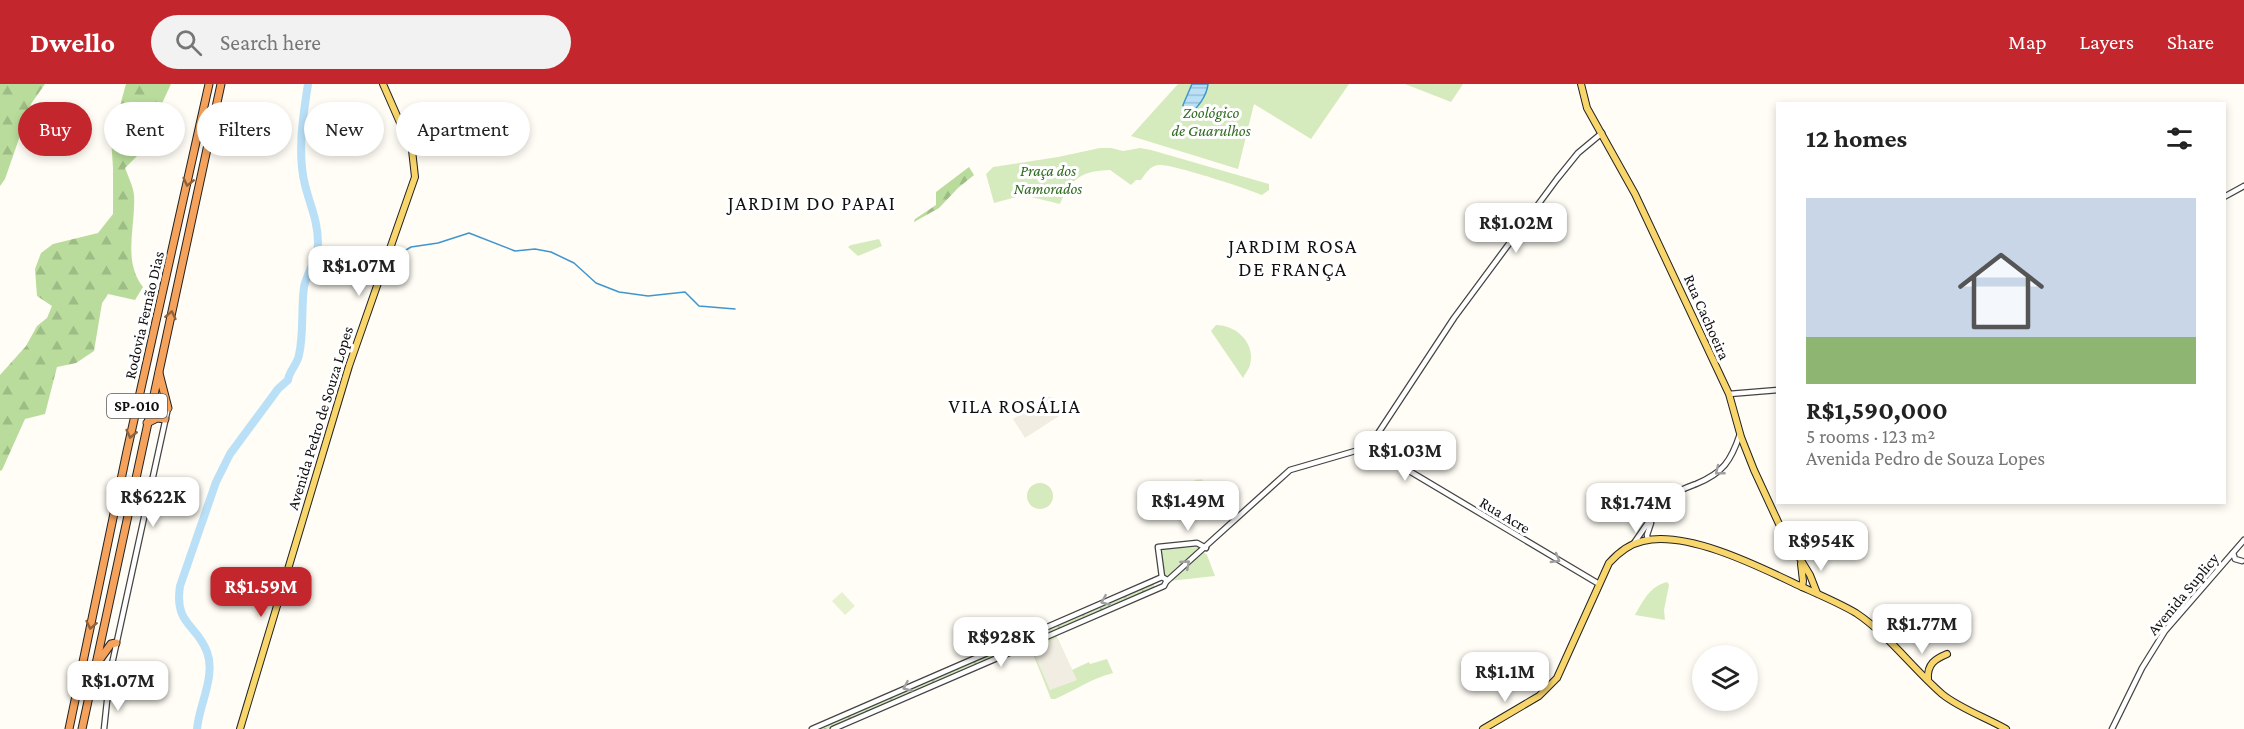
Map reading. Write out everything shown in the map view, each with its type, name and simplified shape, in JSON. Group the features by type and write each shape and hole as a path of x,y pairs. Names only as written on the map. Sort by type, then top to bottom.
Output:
{"highway":[{"name":"Rodovia Fernão Dias","path":"69,729 127,451 209,84"},
{"name":"Rodovia Fernão Dias","path":"82,729 221,84"},
{"path":"158,372 168,408"},
{"path":"147,423 157,418 165,419"},
{"path":"96,667 111,644 116,643"}],"main road":[{"name":"Avenida Pedro de Souza Lopes","path":"240,729 349,366 415,177 412,150 384,84"},
{"name":"Rua Cachoeira","path":"1581,84 1587,108 1640,204 1729,394 1740,434 1754,470 1779,524 1801,564 1810,575 1817,594"},
{"path":"1483,729 1539,696 1557,678 1599,584 1616,556 1634,543 1648,540 1684,542 1747,561 1839,604 1867,622 1894,644 1946,696 2006,729"},
{"name":"Rua Cachoeira","path":"1801,564 1802,587"},
{"path":"1928,678 1930,665 1935,659 1947,654"}],"street":[{"path":"812,729 1163,579 1206,548 1290,470 1369,447 1454,318 1557,179 1578,153 1602,133"},
{"path":"2226,196 2244,186"},
{"path":"1729,394 1776,390"},
{"path":"104,729 110,673 168,408"},
{"path":"1634,543 1671,497 1680,490 1708,479 1722,470 1737,446 1740,434"},
{"name":"Rua Acre","path":"1369,447 1599,584"},
{"path":"1648,540 1652,520"},
{"path":"833,729 1161,586 1163,579 1158,547 1210,540 1226,529"},
{"name":"Avenida Suplicy","path":"2112,729 2142,668 2165,631 2244,540"},
{"path":"1197,543 1206,548"},
{"path":"2233,553 2235,559 2242,561"}],"green space":[{"path":"0,84 45,84 32,102 18,102 18,142 5,179 0,186"},
{"path":"126,84 171,84 163,102 121,102"},
{"name":"Zoológico de Guarulhos","path":"1178,84 1349,84 1311,139 1254,104 1238,169 1131,136"},
{"path":"1405,84 1463,84 1451,102"},
{"name":"Praça dos Namorados","path":"1100,148 1123,151 1140,148 1151,150 1269,184 1269,190 1262,195 1193,172 1158,165 1150,169 1141,180 1136,180 1131,185 1110,170 1085,174 1073,182 1060,204 1023,195 994,203 986,174 993,167"},
{"path":"112,156 137,156 125,168 134,195 131,254 137,277 143,287 135,300 108,294 102,303 94,351 76,363 57,367 45,414 25,419 0,471 0,375 26,346 37,326 47,318 52,306 37,296 35,269 41,253 53,244 98,233 113,214"},
{"path":"969,167 974,175 939,208 914,222 936,205 936,192"},
{"path":"879,239 882,246 858,256 848,247 851,245"},
{"path":"1216,325 1231,328 1247,343 1251,357 1243,378 1211,331"},
{"path":"1202,479 1203,489 1207,489 1208,497 1185,500 1184,492 1196,490 1195,480"},
{"path":"1040,483 1049,487 1053,496 1049,505 1040,509 1031,505 1027,496 1031,487"},
{"path":"1199,547 1207,555 1215,576 1169,581 1164,577 1161,549"},
{"path":"1667,582 1669,585 1664,610 1665,620 1635,615 1644,599 1656,587"},
{"path":"1154,583 1154,587 827,729 817,729"},
{"path":"842,592 855,606 845,615 832,601"},
{"path":"1056,635 1072,670 1089,662 1090,664 1107,659 1113,673 1051,699 1030,646"}],"shaded area":[{"path":"1049,397 1061,412 1059,416 1025,438 1013,419"},
{"path":"1057,638 1077,680 1050,690 1032,649"}],"water":[{"path":"1192,84 1208,84 1201,102 1188,116 1185,114 1183,105"}],"waterway":[{"path":"197,729 210,671 209,661 203,643 183,617 179,599 180,586 216,482 230,454 278,389 288,380 299,355 304,287 318,243 317,227 305,185 301,160 308,84"},
{"path":"401,253 411,247 438,243 469,233 515,251 535,249 551,252 574,263 596,283 619,292 648,296 685,292 699,306 735,309"}],"district":[{"name":"JARDIM DO PAPAI","path":"812,203"},
{"name":"JARDIM ROSA DE FRANÇA","path":"1293,258"},
{"name":"VILA ROSÁLIA","path":"1015,406"}]}
